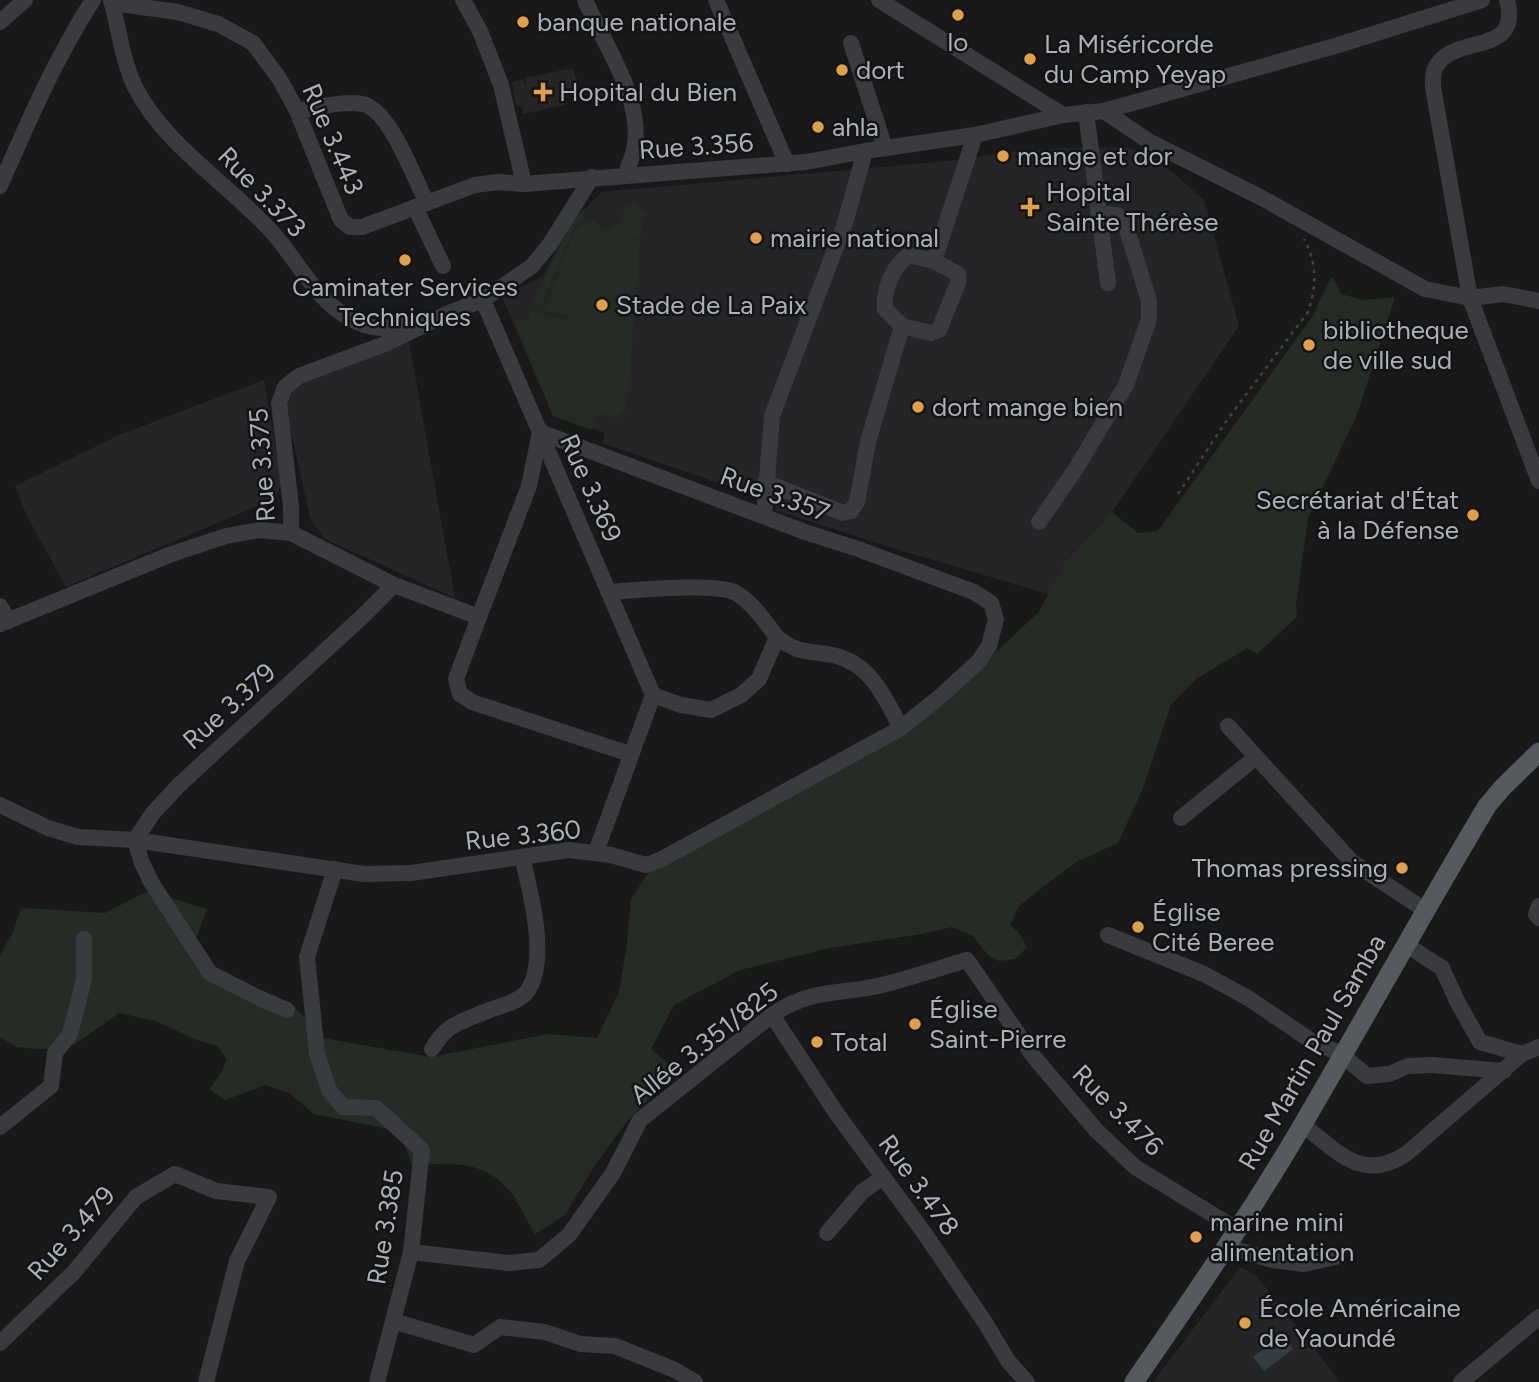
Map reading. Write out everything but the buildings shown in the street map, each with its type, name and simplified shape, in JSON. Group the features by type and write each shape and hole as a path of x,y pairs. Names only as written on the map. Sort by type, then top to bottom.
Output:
{"main road":[{"name":"Rue Martin Paul Samba","path":"1134,1382 1227,1247 1303,1125 1405,944 1487,807 1503,787 1539,752"}],"street":[{"path":"0,22 25,0"},
{"path":"0,186 38,98 74,29 93,0"},
{"path":"463,0 480,31 501,85 524,184"},
{"path":"585,0 627,88 634,118 635,148 625,176"},
{"path":"716,0 787,164"},
{"path":"879,0 1063,115"},
{"name":"Rue 3.356","path":"524,184 787,164 975,135 1063,115 1104,111 1335,46 1482,0"},
{"path":"1507,0 1510,11 1508,27 1498,37 1443,57 1434,71 1433,87 1470,298 1539,481"},
{"name":"Rue 3.443","path":"112,1 178,12 205,20 253,43 279,78 298,111 341,220 351,227 362,227 475,185 498,182 524,184"},
{"name":"Rue 3.373","path":"112,1 120,41 134,86 151,113 169,135 273,233 313,287 340,313 371,328 390,328 449,313"},
{"path":"851,43 885,148"},
{"path":"298,111 360,103 373,108 385,121 421,205 443,266"},
{"path":"1104,111 1150,142 1226,179 1425,289 1470,298 1503,294 1539,301"},
{"path":"1086,113 1108,283"},
{"path":"934,261 975,135"},
{"path":"764,516 772,416 845,223 865,151"},
{"name":"Rue 3.375","path":"5,622 170,555 226,536 259,530 291,533 291,506 279,403 285,387 299,376 385,344 483,300 532,266 550,244 592,177"},
{"path":"1039,522 1075,470 1126,385 1149,319 1149,302 1125,220 1118,215 1098,213"},
{"path":"909,255 934,261 958,274 958,283 939,330 931,333 902,326 885,309 884,299 896,264 909,255"},
{"name":"Rue 3.369","path":"483,300 653,695"},
{"path":"765,482 843,513 851,511 857,502 868,442 902,326"},
{"path":"540,432 529,486 456,679 460,694 472,702 630,754"},
{"name":"Rue 3.357","path":"540,432 974,592 991,603"},
{"path":"291,533 394,585 478,617"},
{"name":"Rue 3.379","path":"135,840 153,813 178,785 394,585"},
{"path":"610,592 711,588 733,591 746,600 777,637 789,647 806,653 846,659 864,670 880,688 901,728"},
{"name":"Rue 3.360","path":"0,805 48,828 78,837 135,840 233,852 364,874 411,873 569,850 596,852 646,865 660,860 901,728 979,661 989,646 996,619 991,603"},
{"path":"0,606 5,622"},
{"path":"596,852 653,695 681,705 711,710 741,695 759,679 777,637"},
{"path":"1228,726 1352,862 1425,910"},
{"path":"1181,818 1256,757"},
{"path":"135,840 151,882 210,973 257,998 287,1010"},
{"path":"432,1049 442,1032 453,1025 516,1000 527,992 534,972 537,940 535,914 522,857"},
{"name":"Rue 3.385","path":"335,869 307,957 317,1054 329,1090 343,1107 376,1108 422,1150 411,1252 377,1382"},
{"path":"1539,906 1536,914 1539,918"},
{"path":"1108,935 1204,974 1248,999 1312,1042 1342,1055 1367,1076 1389,1074 1408,1066 1432,1065 1504,1071"},
{"path":"0,1127 51,1086 55,1053 70,1034 85,979 84,939"},
{"path":"1405,944 1442,968 1480,1042 1522,1054"},
{"name":"Allée 3.351/825","path":"411,1252 509,1263 539,1260 569,1235 612,1173 640,1120 772,1015 788,1004 827,992 880,986 967,960"},
{"name":"Rue 3.476","path":"967,960 1034,1058 1096,1130 1135,1167 1238,1230"},
{"name":"Rue 3.478","path":"772,1015 801,1062 980,1315 1008,1361 1027,1382"},
{"path":"1303,1125 1350,1161 1374,1167 1392,1164 1522,1054 1539,1047"},
{"name":"Rue 3.479","path":"0,1343 74,1272 136,1197 175,1174 216,1191 268,1197 237,1261 206,1382"},
{"path":"827,1233 862,1192 883,1177"},
{"path":"1227,1247 1273,1260 1304,1264 1335,1257"},
{"path":"1461,1382 1539,1317"},
{"name":"Rue 3.385","path":"393,1321 474,1345 500,1327 545,1332 580,1344 615,1346 675,1370 695,1382"}],"path":[{"path":"1178,494 1227,421 1308,312 1315,294 1312,256 1287,213"}],"shaded area":[{"name":"Hopital du Bien","path":"573,68 579,90 564,94 567,104 523,114 521,106 516,106 512,82 523,79 527,87 525,78"},
{"path":"1127,147 1157,159 1204,200 1239,326 1112,512 1065,562 1049,594 775,510 777,503 602,443 605,433 553,416 502,297 543,276 572,221 602,192 959,160 1006,152"},
{"path":"633,203 645,213 640,237 620,237 640,239 627,407 618,417 597,414 592,430 553,416 514,320 530,321 531,312 567,320 568,315 545,311 573,234 585,223 595,220 597,226 609,230 621,222 626,206"},
{"path":"583,209 585,215 574,227 541,305 532,305 571,224"},
{"path":"1332,276 1341,294 1363,300 1395,297 1357,415 1308,518 1296,605 1297,617 1257,654 1247,648 1196,679 1171,705 1143,788 1118,843 1078,861 1019,906 1010,925 1020,934 1027,947 1015,959 999,961 988,955 973,936 952,927 830,948 740,970 674,1005 651,1049 677,1071 629,1119 595,1165 565,1215 535,1234 514,1197 496,1178 474,1167 462,1165 412,1166 403,1140 393,1130 314,1114 289,1093 265,1085 225,1100 209,1089 227,1059 217,1046 194,1039 156,1021 119,1013 74,1045 41,1049 16,1047 0,1037 0,955 13,932 21,908 105,913 148,891 207,909 192,949 210,970 292,1004 323,1038 431,1057 548,1034 597,1038 619,992 631,899 648,873 688,846 922,720 1039,612 1065,562 1112,512 1138,533 1158,531 1312,317"},
{"path":"409,342 455,598 325,539 311,521 286,410 290,393 301,383"},
{"path":"264,380 282,484 274,499 66,587 27,516 15,486 119,435"},
{"name":"École Américaine de Yaoundé","path":"1240,1267 1254,1274 1340,1382 1153,1382"},
{"path":"1282,1335 1293,1349 1264,1371 1253,1357"}],"place":[{"name":"lo","path":"958,15"},
{"name":"banque nationale","path":"523,22"},
{"name":"La Miséricorde du Camp Yeyap","path":"1030,59"},
{"name":"dort","path":"842,70"},
{"name":"Hopital du Bien","path":"543,92"},
{"name":"ahla","path":"818,127"},
{"name":"mange et dor","path":"1003,156"},
{"name":"Hopital Sainte Thérèse","path":"1030,207"},
{"name":"mairie national","path":"756,238"},
{"name":"Caminater Services Techniques","path":"405,260"},
{"name":"Stade de La Paix","path":"602,305"},
{"name":"bibliotheque de ville sud","path":"1309,345"},
{"name":"dort mange bien","path":"918,407"},
{"name":"Secrétariat d'État à la Défense","path":"1473,515"},
{"name":"Thomas pressing","path":"1402,868"},
{"name":"Église Cité Beree","path":"1138,927"},
{"name":"Église Saint-Pierre","path":"915,1024"},
{"name":"Total","path":"817,1042"},
{"name":"marine mini alimentation","path":"1196,1237"},
{"name":"École Américaine de Yaoundé","path":"1245,1323"}]}
